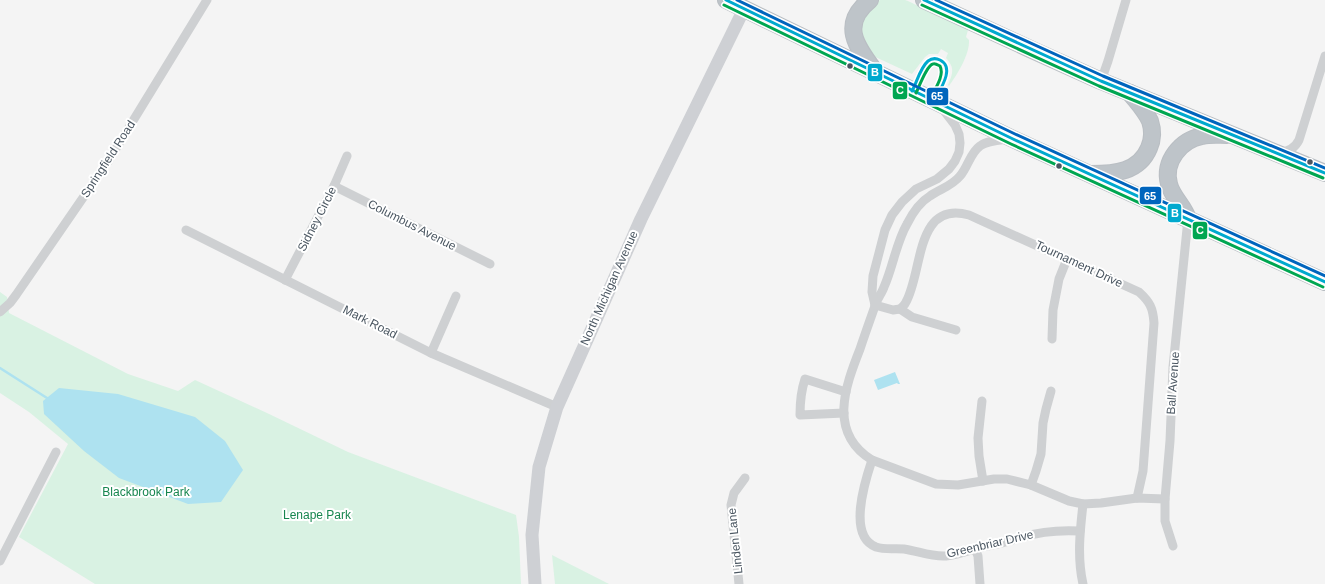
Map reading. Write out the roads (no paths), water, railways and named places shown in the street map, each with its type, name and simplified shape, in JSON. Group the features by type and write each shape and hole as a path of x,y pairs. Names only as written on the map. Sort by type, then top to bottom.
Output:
{"highway":[{"path":"726,0 1013,139 1325,282"},
{"path":"870,0 863,6 857,15 853,36 859,50 877,74"},
{"path":"924,0 1101,81 1325,173"},
{"path":"1090,174 1108,174 1129,169 1140,162 1149,150 1152,140 1151,124 1146,114 1129,92"},
{"path":"1188,219 1184,210 1173,194 1169,183 1168,173 1172,158 1182,145 1196,137 1208,135 1235,136"}],"street":[{"name":"Springfield Road","path":"0,312 16,295 102,171 207,0"},
{"path":"1101,81 1126,0"},
{"name":"North Michigan Avenue","path":"535,584 532,535 538,474 556,407 640,219 744,9"},
{"path":"1276,152 1286,152 1298,142 1302,134 1325,56"},
{"path":"875,304 872,292 873,276 885,230 892,215 902,202 916,189 937,179 949,169 959,152 960,139 957,129 939,104"},
{"path":"1013,139 992,141 981,146 972,155 956,180 922,202 907,224 884,287 875,304 851,373 846,392 844,413 847,430 854,446 862,454 872,460 936,484 958,485 994,479 1007,479 1031,485 1057,497 1083,504 1137,498 1165,499"},
{"name":"Sidney Circle","path":"285,280 334,186 347,156"},
{"name":"Columbus Avenue","path":"334,186 490,264"},
{"name":"Tournament Drive","path":"900,309 906,302 926,235 934,223 943,215 960,212 1139,292 1148,300 1153,311 1154,322 1143,471 1137,498"},
{"name":"Ball Avenue","path":"1174,546 1165,521 1165,499 1170,441 1173,367 1188,219"},
{"name":"Mark Road","path":"186,230 431,353 556,407"},
{"path":"1052,338 1053,310 1059,279 1067,259"},
{"path":"431,353 456,296"},
{"path":"875,304 893,310 900,309 912,317 956,330"},
{"path":"844,413 800,415 800,404 802,389 806,379 846,392"},
{"path":"1031,485 1040,454 1043,423 1051,391"},
{"path":"982,401 978,438 983,481"},
{"path":"0,561 56,452"},
{"name":"Greenbriar Drive","path":"872,460 861,496 860,515 863,533 869,543 875,547 882,549 905,549 933,555 946,556 1048,531 1061,530 1080,532"},
{"name":"Linden Lane","path":"739,584 731,505 734,493 745,478"},
{"path":"1083,504 1079,552 1080,572 1083,584"},
{"path":"975,549 978,556 980,584"}],"water":[{"path":"895,372 900,384 897,383 878,390 874,380"},
{"path":"59,388 118,394 195,417 225,441 243,470 221,502 188,504 119,478 84,451 44,414 43,401"}],"waterway":[{"path":"0,368 47,398"}],"park label":[{"name":"Blackbrook Park","path":"146,492"},
{"name":"Lenape Park","path":"317,515"}]}
